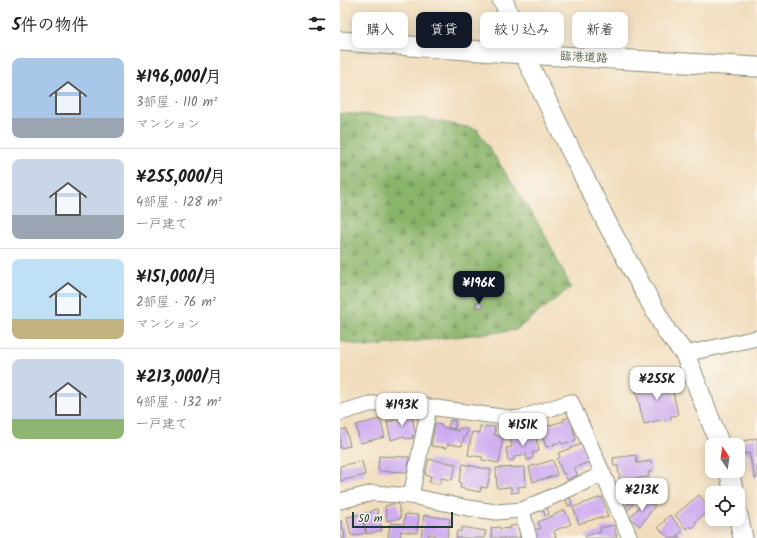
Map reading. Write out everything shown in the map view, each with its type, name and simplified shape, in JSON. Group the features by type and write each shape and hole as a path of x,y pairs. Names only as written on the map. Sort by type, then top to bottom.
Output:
{"street":[{"path":"502,0 524,54 609,227 667,332 685,354 717,438"},
{"name":"臨港道路","path":"340,41 524,54 757,67"},
{"path":"685,354 757,338"},
{"path":"340,414 369,404 400,403 518,419 571,402 630,538"},
{"path":"411,496 429,407"},
{"path":"340,501 373,493 411,496 468,508 496,512 522,510 603,474"},
{"path":"522,510 529,538"},
{"path":"740,526 743,538"}],"green space":[{"path":"340,113 421,118 477,129 543,231 571,287 516,330 366,347 340,341"}],"building":[{"path":"481,302 483,307 477,308 476,303"},
{"path":"655,370 657,375 651,376 650,371"},
{"path":"661,376 662,380 670,378 678,415 671,416 671,420 665,421 665,419 644,424 635,386 655,381 655,378"},
{"path":"411,413 416,435 412,436 413,438 405,439 404,436 391,440 387,422 398,419 398,416"},
{"path":"570,417 576,440 562,444 561,442 546,447 540,428 564,421 563,419"},
{"path":"380,419 385,437 360,443 356,425"},
{"path":"450,420 456,421 455,429 448,428"},
{"path":"435,423 441,425 441,427 458,431 459,428 467,429 466,437 464,437 462,446 448,444 447,448 431,446"},
{"path":"480,426 495,427 494,435 503,437 499,463 482,460 482,457 468,455 472,432 479,433"},
{"path":"346,429 350,446 340,448 340,430"},
{"path":"535,433 539,451 532,453 533,458 527,460 526,454 514,457 514,460 508,461 506,448 512,447 510,438"},
{"path":"757,438 757,478 755,479 749,453 745,454 745,441"},
{"path":"582,444 589,462 574,468 578,475 567,480 557,459 560,457 558,453"},
{"path":"636,455 637,463 651,461 652,472 648,472 649,477 620,480 618,466 614,466 613,458"},
{"path":"379,456 409,457 408,472 378,471"},
{"path":"429,459 456,464 452,480 441,478 440,484 429,482 431,476 425,475"},
{"path":"553,460 557,475 533,482 529,467"},
{"path":"362,461 365,475 340,481 340,466"},
{"path":"463,464 491,470 487,488 481,487 480,492 460,488 461,483 459,482"},
{"path":"525,467 526,486 518,487 519,492 511,493 511,487 497,488 496,468"},
{"path":"699,495 705,502 705,514 695,522 696,524 692,528 690,526 686,529 675,515"},
{"path":"602,497 608,517 601,519 601,517 579,524 573,507"},
{"path":"570,498 572,505 568,506 566,499"},
{"path":"645,499 655,506 640,526 630,518"},
{"path":"631,500 634,502 629,510 626,508"},
{"path":"398,503 401,518 387,521 385,506"},
{"path":"547,507 549,514 545,516 543,508"},
{"path":"377,509 378,516 376,517 378,522 380,522 382,530 367,534 362,514 372,512 372,510"},
{"path":"565,510 571,524 554,531 556,538 537,538 534,530 541,528 538,522"},
{"path":"361,514 366,533 354,536 351,535 347,517"},
{"path":"405,514 419,515 417,533 401,531 400,538 388,538 390,523 404,524"},
{"path":"424,515 450,519 447,538 435,537 435,535 429,534 428,538 421,538"},
{"path":"670,515 683,531 677,535 680,538 670,538 658,527"},
{"path":"341,520 345,538 340,538"},
{"path":"519,525 520,538 492,538 491,528 511,528 510,526"},
{"path":"614,525 617,538 586,538 585,536 601,532 600,528"},
{"path":"462,527 486,531 484,538 456,538 457,531 461,531"}]}
